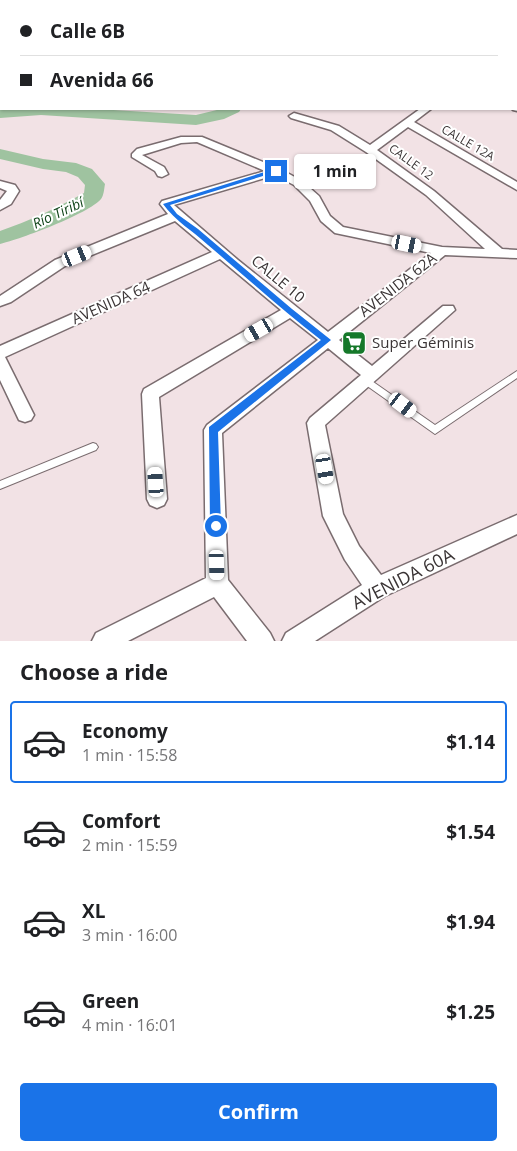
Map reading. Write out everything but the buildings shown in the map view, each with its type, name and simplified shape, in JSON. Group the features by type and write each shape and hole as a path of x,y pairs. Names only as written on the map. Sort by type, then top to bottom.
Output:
{"street":[{"name":"CALLE 12","path":"303,110 294,116 335,128 370,150 430,193 499,254"},
{"path":"370,150 424,110"},
{"name":"CALLE 12A","path":"406,122 517,187"},
{"path":"162,174 160,169 137,157 137,154 141,151 181,140 198,139 276,171 298,184 315,199 324,218 339,230 442,251 517,254"},
{"path":"0,301 6,299 60,263 170,210 276,171"},
{"path":"0,184 11,188 13,191 7,201 0,206"},
{"name":"CALLE 10","path":"170,210 370,378"},
{"name":"AVENIDA 62A","path":"217,584 213,430 442,251"},
{"name":"AVENIDA 64","path":"0,353 222,253"},
{"path":"377,588 352,553 333,516 316,423 448,310"},
{"path":"157,499 150,394 290,311"},
{"path":"0,362 25,416"},
{"name":"AVENIDA 60A","path":"294,641 377,588 517,524"},
{"path":"104,641 217,584 262,641"}],"lane":[{"path":"370,378 435,430 517,374"},
{"path":"0,485 93,447"}],"waterway":[{"name":"Río Tiribí","path":"0,113 41,110"},
{"name":"Río Tiribí","path":"41,110 196,120 218,116 231,110"},
{"name":"Río Tiribí","path":"0,154 43,164 69,167 85,173 95,184 93,196 82,203 48,220 0,238"}],"place":[{"name":"Super Géminis","path":"354,343"}],"route":[{"path":"216,526 213,430 327,340 290,311 196,230 174,216 166,204 276,171"}]}
